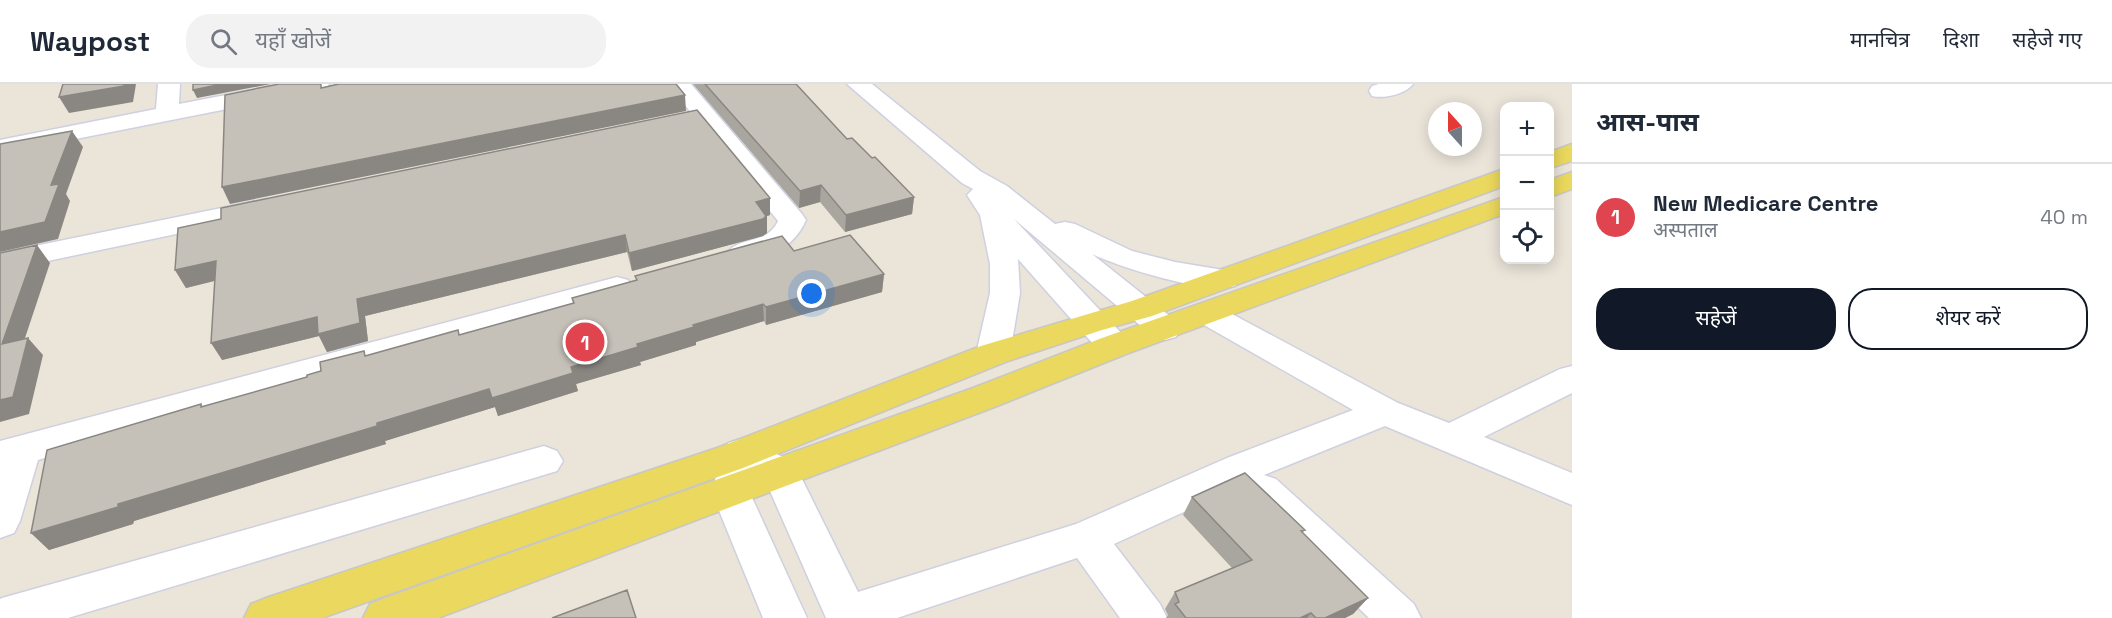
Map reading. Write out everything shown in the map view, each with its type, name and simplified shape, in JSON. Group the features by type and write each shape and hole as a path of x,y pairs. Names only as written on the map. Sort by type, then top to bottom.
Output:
{"main road":[{"path":"1554,159 1572,152"},
{"path":"1153,319 1224,279 1500,178"},
{"path":"266,618 741,453 993,354 1103,334 1153,319 1208,314 1500,206"},
{"path":"385,618 985,397 1103,334"}],"street":[{"path":"167,114 169,84"},
{"path":"0,147 318,84"},
{"path":"679,84 692,119 792,220 788,233 774,244 716,260"},
{"path":"858,84 970,177 1004,209 1153,319"},
{"path":"1380,90 1402,84"},
{"path":"0,262 295,201"},
{"path":"1004,209 1122,257 1175,271 1224,279"},
{"path":"1004,209 1103,334"},
{"path":"993,354 1005,293 1004,209"},
{"path":"0,520 11,453 646,279"},
{"path":"1208,314 1385,412 1572,489"},
{"path":"1449,439 1572,378"},
{"path":"785,618 730,491 741,453 780,472 848,616 1086,538 1240,469 1385,412"},
{"path":"2,618 544,461"},
{"path":"1240,469 1399,618"},
{"path":"1086,538 1145,618"}],"building":[{"path":"63,84 124,84 124,86 59,97"},
{"path":"193,84 222,84 193,90"},
{"path":"279,84 321,84 321,88 339,84 676,84 685,95 222,187 225,95"},
{"path":"705,84 796,84 847,139 852,138 872,158 875,157 914,197 846,215 821,185 800,191"},
{"path":"697,110 770,198 756,202 766,216 763,219 629,253 625,235 357,299 360,323 318,334 317,317 211,343 216,261 175,270 178,228 221,219 221,208"},
{"path":"72,131 51,185 59,184 45,222 0,232 0,144"},
{"path":"850,235 884,274 766,307 763,304 693,325 694,327 637,344 638,347 571,367 573,373 492,398 489,389 31,533 47,450 201,404 201,407 307,377 307,375 321,371 320,362 364,351 365,356 458,330 459,335 574,303 572,298 637,280 635,276 782,236 794,251"},
{"path":"37,245 2,344 28,338 13,397 0,400 0,253"},
{"path":"1245,473 1305,530 1301,531 1368,598 1325,618 1316,618 1311,613 1300,618 1186,618 1175,604 1179,602 1175,592 1252,560 1192,497"},
{"path":"627,590 636,618 552,618"}],"place":[{"name":"New Medicare Centre","path":"585,342"}]}
